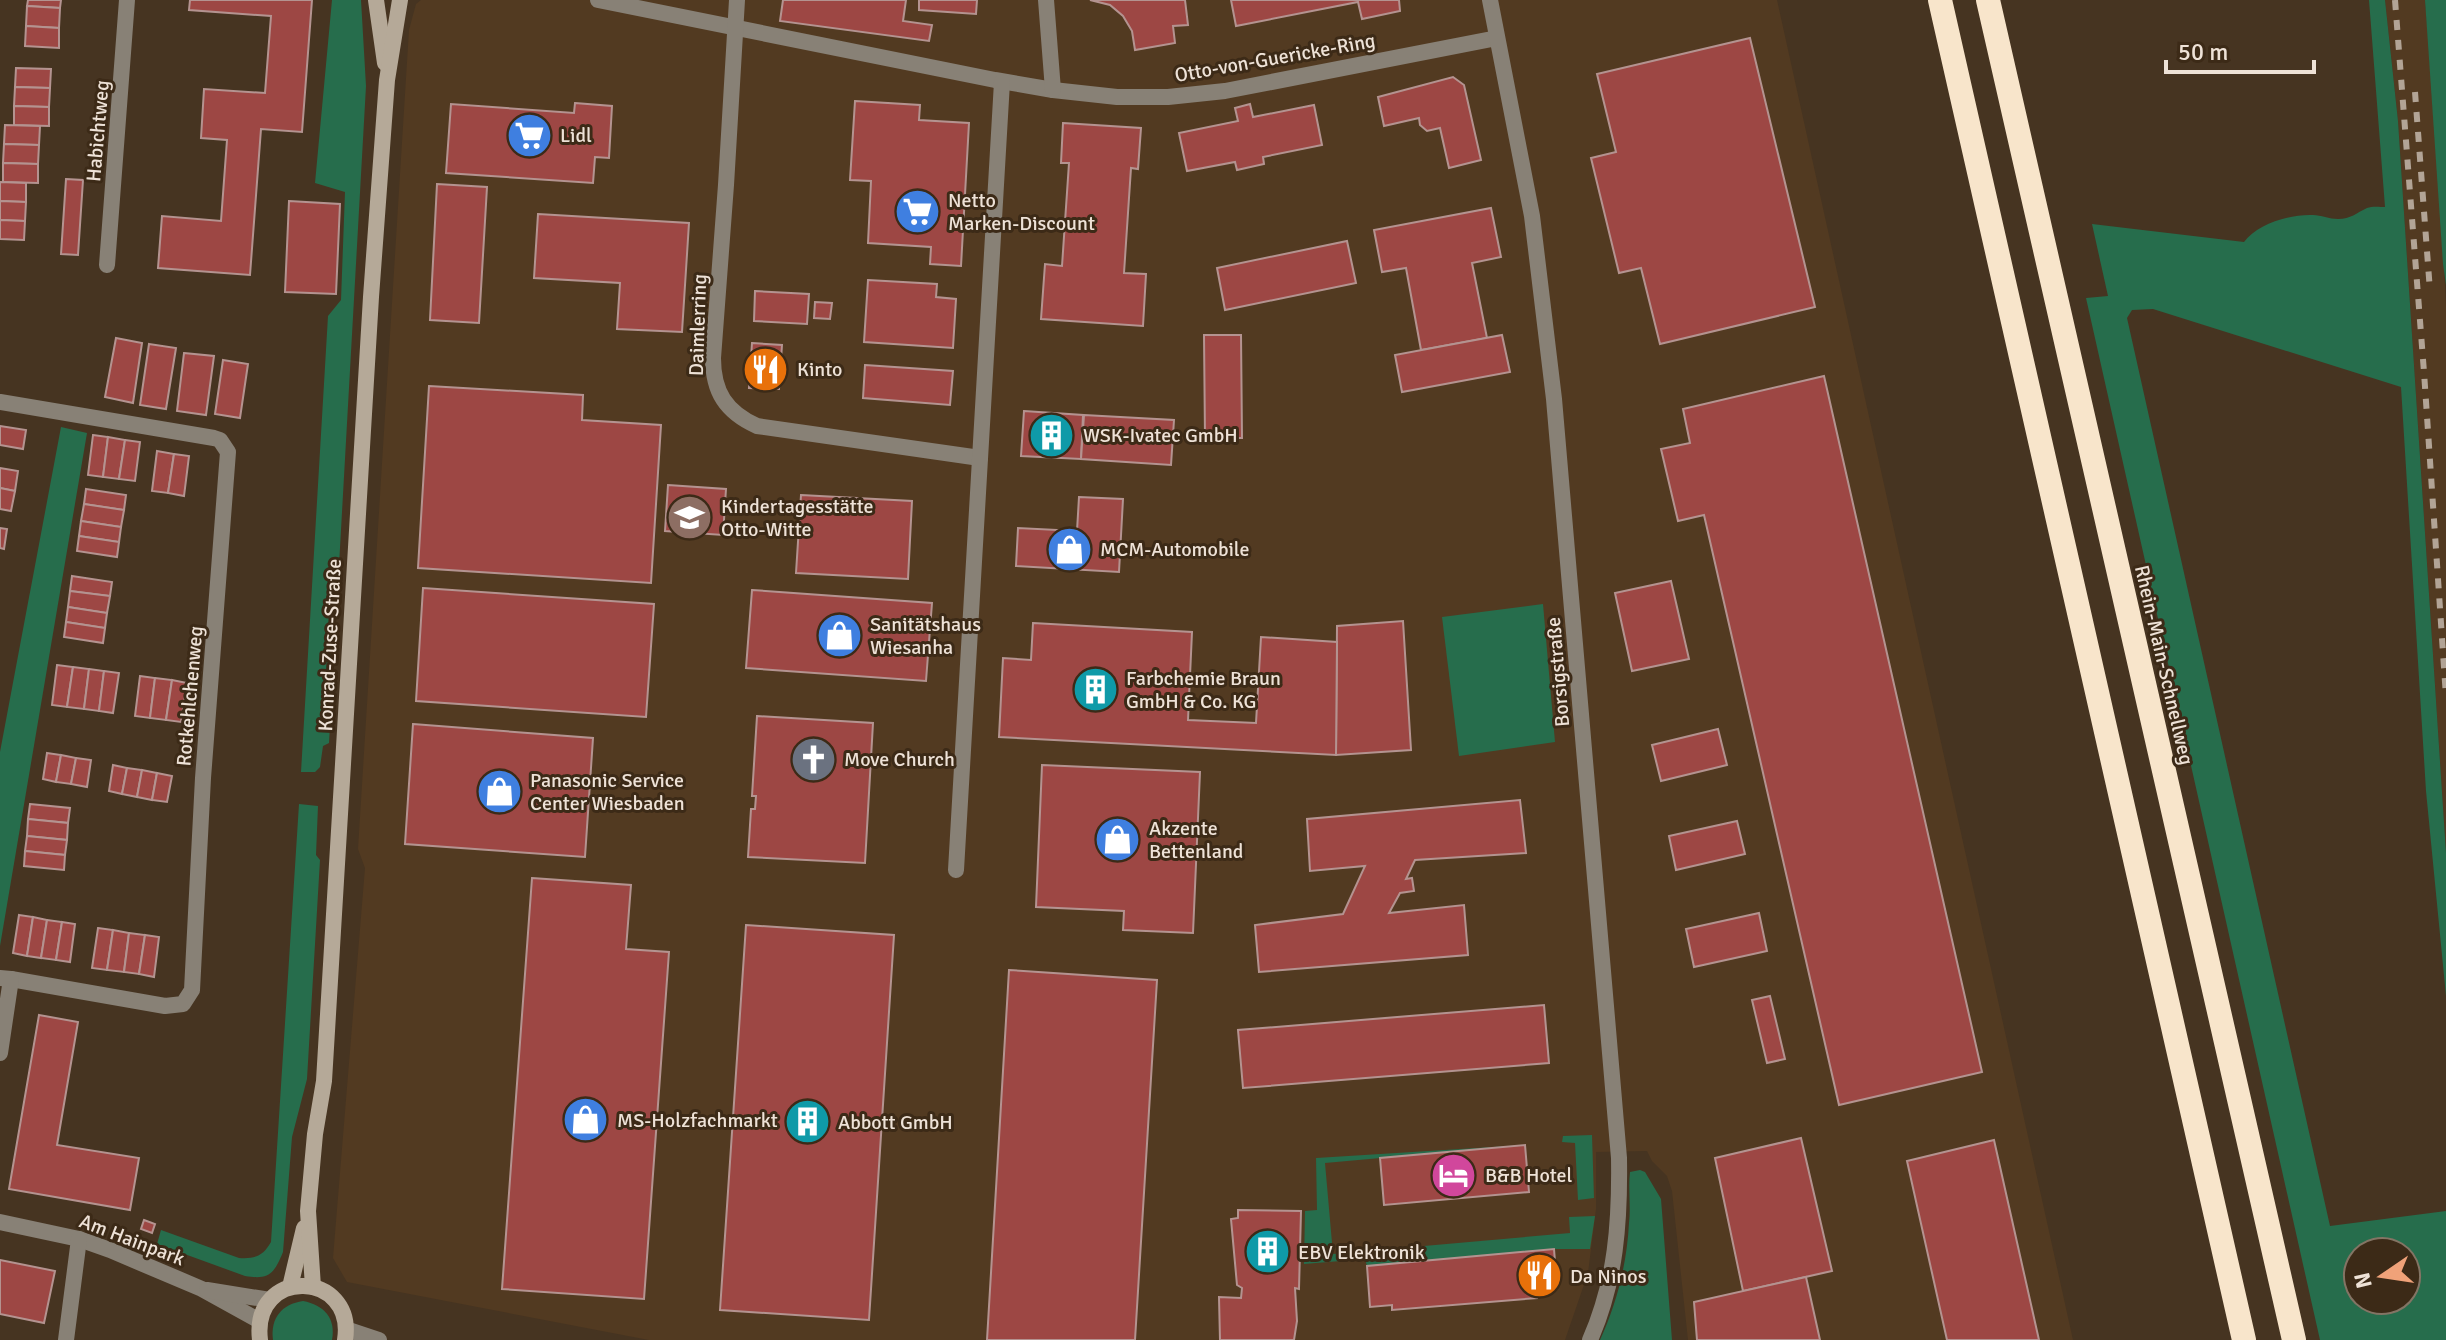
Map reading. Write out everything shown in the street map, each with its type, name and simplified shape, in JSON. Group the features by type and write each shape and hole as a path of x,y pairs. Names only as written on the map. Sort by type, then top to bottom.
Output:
{"highway":[{"path":"1940,0 2244,1340"},
{"name":"Rhein-Main-Schnellweg","path":"1988,0 2294,1340"}],"street":[{"name":"Habichtweg","path":"107,265 127,0"},
{"name":"Konrad-Zuse-Straße","path":"376,0 387,80"},
{"name":"Konrad-Zuse-Straße","path":"290,1287 308,1211 315,1134 324,1081 369,328 387,80 400,0"},
{"path":"598,0 1053,90 1046,0"},
{"name":"Daimlerring","path":"737,0 713,358 713,376 718,392 734,413 757,426 980,458"},
{"name":"Borsigstraße","path":"1490,0 1532,216 1545,313 1619,1158 1619,1222 1612,1275 1603,1310 1590,1340"},
{"name":"Otto-von-Guericke-Ring","path":"1053,90 1117,97 1168,97 1225,91 1497,38"},
{"path":"956,870 1002,82"},
{"name":"Rotkehlchenweg","path":"0,402 214,438 220,440 228,452 203,778 202,849 192,990 183,1004 165,1006 6,978"},
{"path":"0,1053 6,978"},
{"name":"Konrad-Zuse-Straße","path":"308,1211 313,1287"},
{"name":"Am Hainpark","path":"0,1222 79,1239 202,1289 260,1321"},
{"path":"66,1340 79,1239"},
{"path":"260,1340 260,1321 270,1300 290,1287 313,1287 327,1293 338,1304 345,1317 346,1334 379,1340"},
{"name":"Am Hainpark","path":"202,1289 270,1300"}],"shaded area":[{"path":"421,0 1777,0 2073,1340 1688,1340 1672,1191 1667,1176 1647,1151 1596,1152 1596,1209 1588,1273 1565,1340 649,1340 347,1282 333,1258 365,868 358,849 409,30 416,4"},
{"path":"2385,0 2425,0 2440,188 2446,306 2446,853 2398,121"}],"green space":[{"path":"332,0 361,0 366,86 329,743 323,746 320,767 315,772 301,772 328,316 341,300 345,192 315,183"},
{"path":"2369,0 2385,0 2398,121 2446,853 2446,996 2426,791 2401,387 2153,309 2132,310 2127,318 2330,1226 2446,1211 2446,1340 2320,1340 2086,298 2108,296 2092,224 2244,242 2265,225 2284,218 2313,215 2343,219 2369,207 2385,207"},
{"path":"2425,0 2446,0 2446,285 2443,264"},
{"path":"61,427 87,433 0,946 0,752"},
{"path":"1543,604 1555,742 1459,756 1442,617"},
{"path":"299,804 318,806 316,855 320,860 307,1079 292,1137 283,1252 270,1274 253,1277 157,1244 161,1230 245,1258 262,1253 271,1242"},
{"path":"1592,1135 1594,1198 1578,1200 1575,1143 1562,1142 1563,1136"},
{"path":"1525,1145 1325,1163 1333,1254 1570,1233 1569,1217 1595,1216 1590,1249 1554,1249 1367,1266 1365,1259 1304,1264 1305,1211 1317,1210 1316,1158"},
{"path":"1630,1172 1645,1172 1661,1199 1672,1340 1600,1340 1623,1268 1630,1217"},
{"path":"303,1301 327,1314 332,1325 332,1340 273,1340 273,1325 279,1313 289,1305"}],"building":[{"path":"28,0 61,0 60,8 27,6"},
{"path":"190,0 312,0 302,132 261,129 250,275 158,268 162,216 221,221 227,140 201,138 204,89 265,93 271,16 189,10"},
{"path":"783,0 906,0 903,21 932,25 929,41 780,21"},
{"path":"919,0 977,0 976,14 919,10"},
{"path":"1090,0 1185,0 1188,25 1173,26 1175,43 1135,50 1132,31 1123,16 1110,5"},
{"path":"1231,0 1399,0 1400,11 1362,19 1358,2 1236,26"},
{"path":"27,6 60,8 59,28 26,26"},
{"path":"26,26 59,28 59,48 25,46"},
{"path":"1750,38 1815,307 1660,344 1641,268 1619,273 1591,158 1616,152 1597,74"},
{"path":"16,68 51,69 50,88 15,87"},
{"path":"1453,77 1464,85 1481,160 1449,168 1440,128 1427,131 1420,125 1419,118 1384,126 1378,97"},
{"path":"15,87 50,88 49,107 14,106"},
{"name":"Netto Marken-Discount","path":"855,101 920,105 919,120 969,123 961,266 930,264 931,247 868,243 871,181 850,180"},
{"name":"Lidl","path":"575,103 612,106 609,158 595,157 593,183 446,173 451,104 574,113"},
{"path":"1250,104 1253,117 1314,105 1322,145 1263,157 1264,164 1237,170 1235,162 1187,171 1179,133 1238,121 1235,108"},
{"path":"14,106 49,107 49,126 14,125"},
{"path":"1063,123 1141,128 1138,169 1131,168 1124,273 1146,274 1143,326 1041,319 1045,264 1062,266 1069,163 1061,163"},
{"path":"5,125 40,126 39,145 4,144"},
{"path":"4,144 39,145 38,164 3,163"},
{"path":"3,163 38,164 38,183 3,182"},
{"path":"66,179 83,180 78,255 61,254"},
{"path":"0,182 26,183 26,202 0,201"},
{"path":"437,184 487,187 479,323 430,320"},
{"path":"0,201 26,202 25,221 0,220"},
{"path":"289,201 340,204 336,294 285,292"},
{"path":"1491,208 1501,257 1472,263 1487,338 1421,350 1406,268 1382,272 1374,230"},
{"path":"538,214 689,223 682,332 617,329 620,283 534,278"},
{"path":"0,220 25,221 24,240 0,239"},
{"path":"1347,241 1356,283 1225,310 1217,268"},
{"path":"868,280 937,284 936,297 956,299 953,348 864,342"},
{"path":"755,291 809,294 807,324 754,321"},
{"path":"815,302 832,303 830,319 814,318"},
{"path":"1204,335 1241,335 1242,438 1205,438"},
{"path":"1502,335 1510,372 1402,392 1395,355"},
{"path":"116,338 142,343 133,403 105,397"},
{"path":"752,343 782,345 779,389 749,388"},
{"path":"149,344 176,348 166,409 140,405"},
{"path":"184,353 214,356 206,415 177,411"},
{"path":"223,360 248,364 240,418 215,414"},
{"path":"865,365 953,371 950,405 863,398"},
{"path":"1824,376 1982,1072 1839,1105 1704,515 1678,521 1661,449 1690,443 1683,409"},
{"path":"429,386 583,395 582,420 661,425 651,583 418,568"},
{"name":"WSK-Ivatec GmbH","path":"1024,411 1083,415 1081,459 1021,456"},
{"path":"1084,415 1174,420 1171,465 1081,459"},
{"path":"0,426 26,430 23,449 0,445"},
{"path":"93,435 108,437 103,477 88,475"},
{"path":"108,437 125,440 119,479 103,477"},
{"path":"125,440 140,442 135,481 119,479"},
{"path":"157,451 174,454 168,493 152,491"},
{"path":"174,454 189,456 184,496 168,493"},
{"path":"0,468 18,471 15,491 0,488"},
{"path":"668,485 726,489 723,535 665,531"},
{"path":"0,488 15,491 11,511 0,509"},
{"path":"86,489 126,495 124,510 84,504"},
{"path":"801,495 912,501 908,579 796,573"},
{"name":"MCM-Automobile","path":"1079,497 1123,499 1119,572 1016,566 1018,528 1077,531"},
{"path":"84,504 124,510 121,527 81,521"},
{"path":"81,521 121,527 119,542 79,536"},
{"path":"0,528 7,529 4,549 0,548"},
{"path":"79,536 119,542 117,557 77,551"},
{"path":"72,576 112,582 110,596 70,591"},
{"path":"1671,581 1689,659 1632,671 1615,593"},
{"path":"423,588 654,604 646,717 416,701"},
{"name":"Sanitätshaus Wiesanha","path":"752,590 932,603 926,681 746,668"},
{"path":"70,591 110,596 107,613 68,607"},
{"path":"68,607 107,613 105,628 66,622"},
{"path":"1403,621 1411,750 1336,755 1337,626"},
{"path":"66,622 105,628 103,643 64,637"},
{"name":"Farbchemie Braun GmbH & Co. KG","path":"1033,623 1192,632 1188,720 1256,723 1261,637 1337,642 1336,755 999,737 1003,658 1031,660"},
{"path":"57,665 73,667 67,707 52,705"},
{"path":"73,667 89,669 84,709 67,707"},
{"path":"89,669 104,671 99,711 84,709"},
{"path":"104,671 119,673 113,713 99,711"},
{"path":"140,676 155,678 150,718 135,716"},
{"path":"155,678 172,680 166,720 150,718"},
{"path":"172,680 187,683 181,722 166,720"},
{"name":"Move Church","path":"757,716 873,723 865,863 748,857 751,809 755,809 756,796 752,796"},
{"name":"Panasonic Service Center Wiesbaden","path":"413,724 593,738 585,857 405,844"},
{"path":"1718,729 1727,765 1661,781 1652,745"},
{"path":"47,753 61,755 56,782 43,779"},
{"path":"61,755 76,758 71,784 56,782"},
{"path":"76,758 91,760 87,787 71,784"},
{"path":"113,765 127,768 122,794 109,791"},
{"name":"Akzente Bettenland","path":"1042,765 1200,772 1193,933 1123,930 1124,911 1036,907"},
{"path":"127,768 142,770 137,797 122,794"},
{"path":"142,770 157,773 152,800 137,797"},
{"path":"157,773 172,776 167,802 152,800"},
{"path":"1520,800 1526,853 1415,860 1406,879 1412,878 1414,891 1400,893 1389,913 1464,905 1468,955 1259,972 1255,925 1343,914 1365,866 1310,871 1307,819"},
{"path":"30,804 70,808 68,823 28,819"},
{"path":"28,819 68,823 67,840 27,836"},
{"path":"1737,821 1745,854 1676,870 1669,836"},
{"path":"27,836 67,840 65,855 25,851"},
{"path":"25,851 65,855 64,870 24,866"},
{"name":"MS-Holzfachmarkt","path":"532,878 631,885 626,949 669,952 644,1299 502,1289"},
{"path":"1759,913 1767,951 1694,967 1686,929"},
{"path":"19,915 33,917 27,956 13,953"},
{"path":"33,917 47,920 41,958 27,956"},
{"path":"47,920 62,922 56,960 41,958"},
{"path":"62,922 75,924 70,962 56,960"},
{"name":"Abbott GmbH","path":"746,925 894,935 869,1320 720,1310"},
{"path":"98,928 113,930 107,970 92,968"},
{"path":"113,930 129,933 124,972 107,970"},
{"path":"129,933 145,935 139,974 124,972"},
{"path":"145,935 159,937 154,977 139,974"},
{"path":"1009,970 1157,980 1135,1340 987,1340"},
{"path":"1770,996 1785,1059 1767,1063 1752,1000"},
{"path":"1544,1005 1549,1063 1243,1088 1238,1030"},
{"path":"39,1015 78,1022 57,1145 139,1158 130,1210 9,1189"},
{"path":"1801,1138 1832,1271 1743,1291 1715,1158"},
{"path":"1994,1140 2039,1340 1947,1340 1907,1161"},
{"name":"B&B Hotel","path":"1525,1145 1529,1192 1384,1205 1380,1158"},
{"name":"EBV Elektronik","path":"1238,1210 1301,1211 1294,1340 1220,1340 1219,1297 1241,1298 1231,1219 1238,1218"},
{"path":"144,1220 155,1224 152,1233 141,1229"},
{"path":"1554,1249 1557,1287 1536,1289 1537,1298 1392,1310 1392,1305 1370,1307 1367,1266"},
{"path":"0,1260 55,1271 44,1323 0,1314"},
{"path":"1806,1277 1820,1340 1697,1340 1694,1302"}],"railway":[{"path":"2395,0 2446,697"},
{"path":"2415,92 2430,291"}],"place":[{"name":"Lidl","path":"529,135"},
{"name":"Netto Marken-Discount","path":"917,212"},
{"name":"Kinto","path":"766,369"},
{"name":"WSK-Ivatec GmbH","path":"1052,435"},
{"name":"Kindertagesstätte Otto-Witte","path":"690,518"},
{"name":"MCM-Automobile","path":"1069,549"},
{"name":"Sanitätshaus Wiesanha","path":"839,636"},
{"name":"Farbchemie Braun GmbH & Co. KG","path":"1095,690"},
{"name":"Move Church","path":"813,759"},
{"name":"Panasonic Service Center Wiesbaden","path":"499,791"},
{"name":"Akzente Bettenland","path":"1118,839"},
{"name":"MS-Holzfachmarkt","path":"586,1120"},
{"name":"Abbott GmbH","path":"807,1122"},
{"name":"B&B Hotel","path":"1454,1175"},
{"name":"EBV Elektronik","path":"1267,1252"},
{"name":"Da Ninos","path":"1539,1276"}]}
